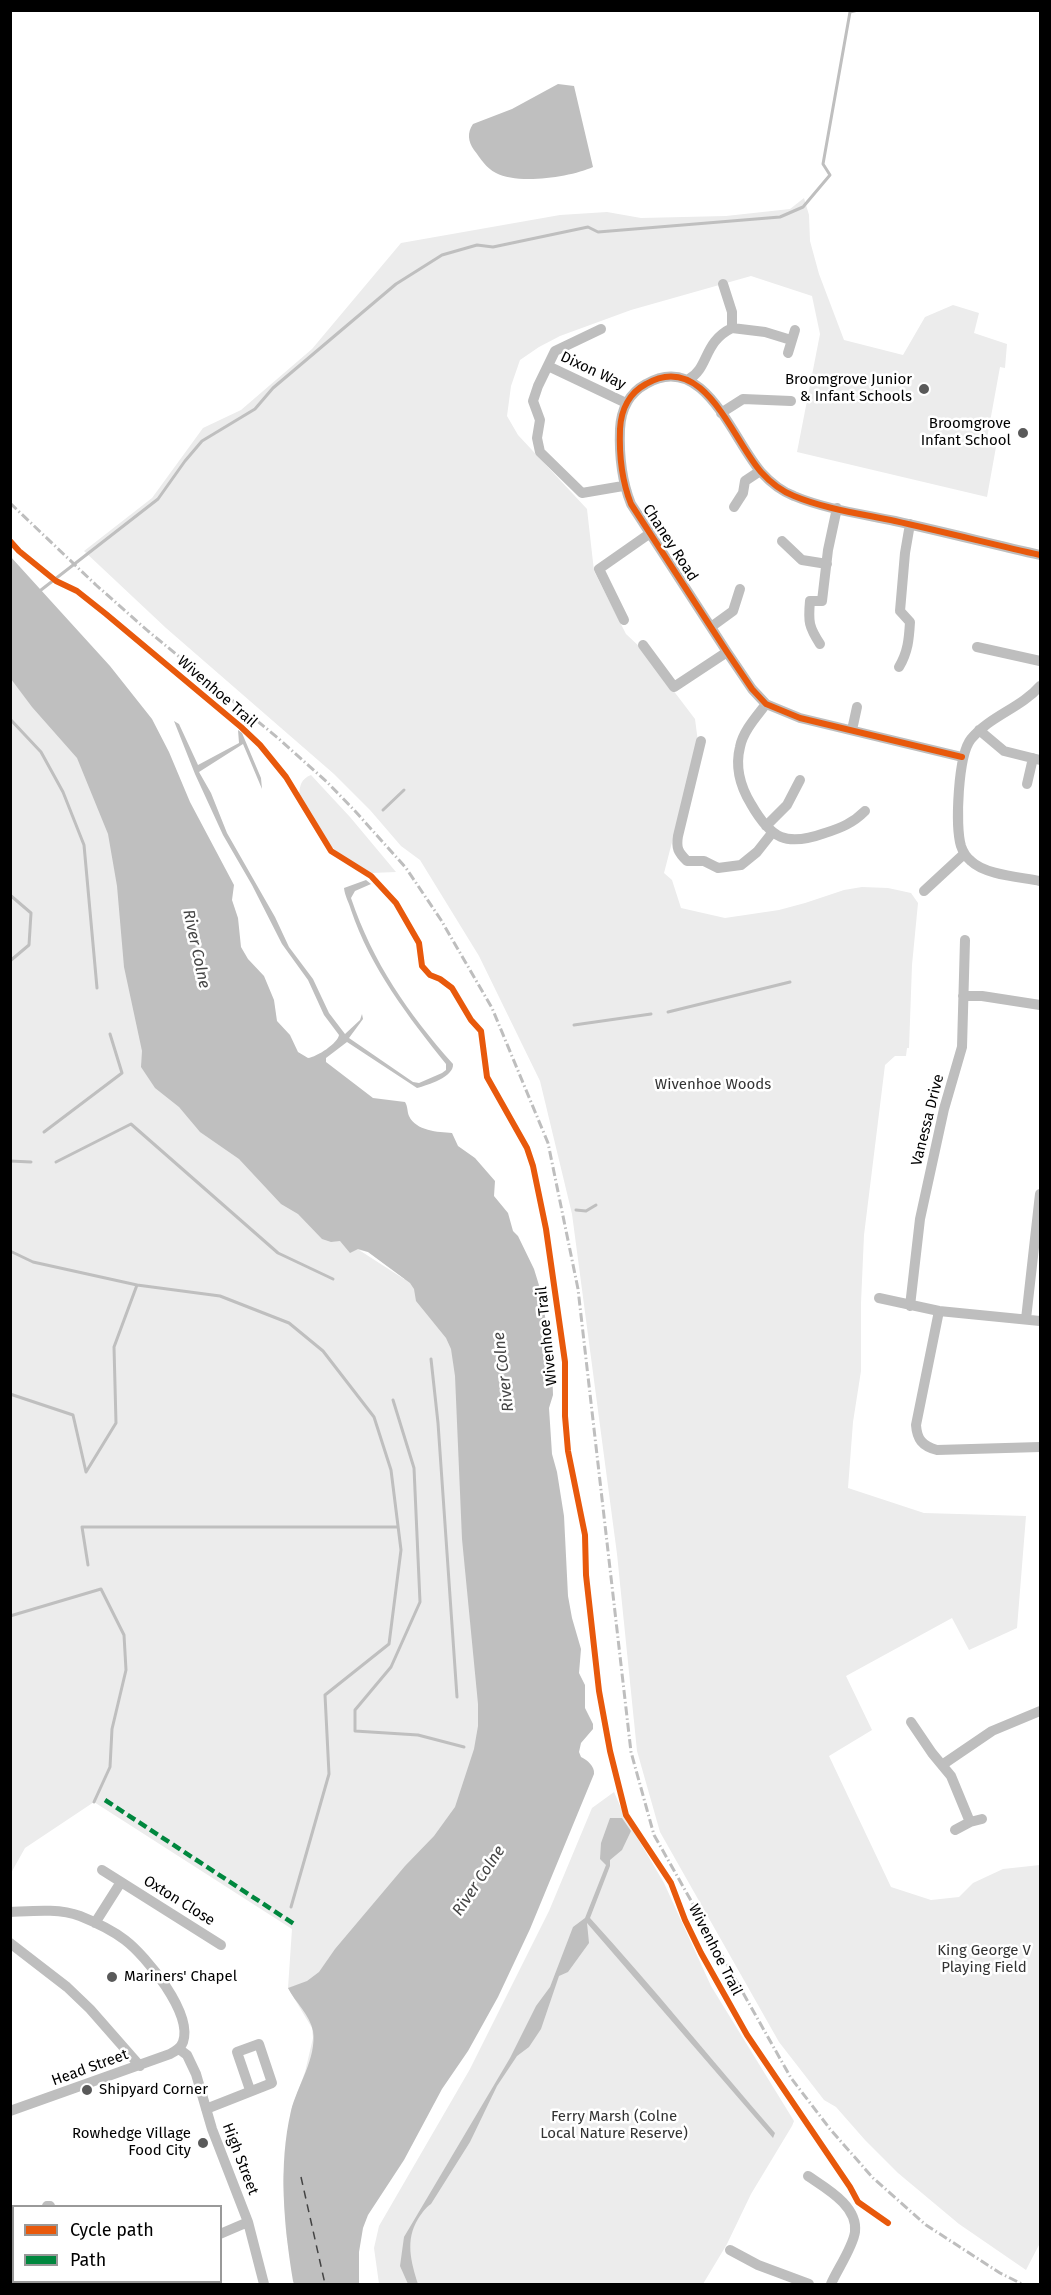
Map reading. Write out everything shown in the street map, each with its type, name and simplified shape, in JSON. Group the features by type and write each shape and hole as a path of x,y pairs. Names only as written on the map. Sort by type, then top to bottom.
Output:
{"street":[{"path":"723,284 732,312 732,328"},
{"path":"688,379 698,374 716,338 732,328 793,335 788,353"},
{"name":"Dixon Way","path":"602,329 555,351 532,401 540,420 537,438 540,452 582,493 623,486"},
{"name":"Dixon Way","path":"548,366 626,404"},
{"path":"626,404 634,393 651,380 676,377 688,379 703,389 760,471 791,495 837,508 1041,555"},
{"path":"721,413 743,399 791,401"},
{"name":"Chaney Road","path":"626,404 620,428 621,465 623,486 631,504 727,652 766,704 800,718 962,756"},
{"path":"734,507 742,493 745,481 760,471"},
{"path":"820,644 808,620 810,601 822,600 837,508"},
{"path":"899,667 905,657 909,642 910,622 900,611 910,524"},
{"path":"624,620 598,569 649,534"},
{"path":"782,541 802,560 827,564"},
{"path":"711,627 733,611 740,589"},
{"path":"643,645 674,687 727,652"},
{"path":"977,647 1041,662"},
{"path":"1041,686 979,730 970,740 962,756 959,835 964,854 977,866 1041,881"},
{"path":"766,704 740,744 737,763 746,796 769,830 795,841 809,839 854,823 865,811"},
{"path":"852,730 856,707"},
{"path":"979,730 1004,751 1037,759 1027,784"},
{"path":"701,741 676,847 687,861 704,861 718,868 741,865 757,852 801,780"},
{"path":"924,891 964,854"},
{"name":"Vanessa Drive","path":"910,1306 922,1208 944,1109 962,1047 965,940"},
{"path":"963,996 982,996 1041,1005"},
{"path":"1026,1319 1041,1194"},
{"path":"879,1298 939,1311 1041,1321"},
{"path":"939,1311 916,1425 917,1435 921,1442 928,1448 937,1450 1041,1447"},
{"path":"942,1765 992,1731 1041,1712"},
{"path":"911,1722 951,1776 970,1822"},
{"path":"955,1830 982,1819"},
{"name":"Oxton Close","path":"102,1870 221,1945"},
{"name":"Oxton Close","path":"95,1923 121,1882"},
{"path":"10,1912 57,1912 77,1915 124,1939 167,1987 182,2022 184,2034 179,2049"},
{"path":"10,1943 67,1987 90,2009 140,2066"},
{"name":"Head Street","path":"11,2110 140,2066 179,2049"},
{"name":"High Street","path":"179,2049 191,2061 206,2109 248,2222 264,2284"},
{"path":"206,2109 244,2096 250,2091"},
{"path":"808,2176 842,2201 852,2214 855,2223 855,2234 831,2284"},
{"path":"222,2233 248,2222"},
{"path":"730,2250 782,2280 809,2284"}],"green space":[{"path":"804,198 809,215 810,241 819,274 844,340 903,355 925,317 953,305 979,313 974,333 1007,344 1005,368 1000,367 986,444 996,447 987,497 797,452 820,334 812,296 751,276 631,310 560,336 539,347 520,360 511,386 507,416 518,435 587,509 594,571 626,634 641,648 695,719 698,742 664,873 672,880 681,908 725,918 779,910 844,890 862,887 888,888 911,893 918,903 912,965 909,1048 907,1048 906,1056 895,1056 885,1065 864,1235 861,1371 853,1422 848,1488 924,1513 1026,1516 1017,1628 969,1650 952,1618 846,1676 872,1730 829,1756 891,1887 931,1900 959,1897 973,1883 1003,1869 1040,1865 1040,2243 1026,2270 959,2224 898,2173 836,2107 824,2100 779,2042 660,1832 637,1751 617,1554 572,1214 540,1081 479,956 420,860 401,846 370,810 334,774 166,628 84,551 152,498 203,428 241,410 312,349 401,243 560,215 607,212 641,218 726,216 790,209"},
{"path":"11,625 159,861 427,1235 516,1639 294,2284 286,2232 283,2180 291,2110 305,2072 313,2038 312,2028 288,1988 292,1929 94,1802 25,1848 11,1873","holes":["359,1250 368,1252 405,1279"]},
{"path":"311,775 396,872 371,873 339,854 332,847 299,795 305,778"},
{"name":"Ferry Marsh (Colne Local Nature Reserve)","path":"614,1792 624,1815 664,1883 711,1986 794,2121 792,2126 751,2194 727,2244 703,2284 379,2284 374,2248 379,2226 470,2069 549,1911 592,1808"}],"water":[{"path":"558,84 574,86 593,167 572,174 531,179 506,177 489,169 470,143 469,134 473,124 512,109"},
{"name":"River Colne","path":"10,556 110,666 152,719 190,802 234,885 232,900 238,918 241,947 248,959 264,976 274,1000 277,1021 290,1035 298,1052 308,1058 312,1057 331,1046 339,1035 324,1015 308,980 282,944 223,835 174,721 179,724 198,765 239,743 238,730 242,733 261,778 262,789 243,744 199,772 211,793 227,833 275,917 289,947 313,979 329,1013 345,1034 360,1020 362,1014 363,1019 349,1038 413,1082 419,1083 442,1073 446,1070 446,1064 392,991 359,931 344,888 366,880 371,884 355,891 351,898 360,922 393,986 421,1026 453,1064 452,1069 440,1080 417,1088 347,1042 326,1058 326,1062 373,1098 405,1102 412,1121 422,1128 452,1133 458,1146 475,1158 495,1181 494,1196 508,1213 513,1231 518,1236 534,1269 542,1295 552,1365 553,1395 549,1408 552,1454 564,1516 568,1596 581,1649 579,1673 585,1685 585,1708 593,1724 593,1729 581,1743 579,1752 581,1757 592,1766 594,1774 530,1929 498,1997 468,2051 442,2089 404,2160 368,2215 359,2252 359,2284 294,2284 293,2281 285,2218 285,2153 291,2111 309,2062 313,2031 309,2020 288,1988 307,1981 319,1972 335,1949 405,1866 434,1836 455,1807 474,1749 478,1726 478,1704 462,1539 455,1376 451,1349 446,1338 416,1301 414,1289 410,1283 368,1252 358,1249 350,1253 340,1241 331,1242 322,1239 298,1214 281,1204 239,1159 200,1132 179,1107 155,1088 141,1067 142,1051 124,967 117,886 108,834 77,758 32,707 11,679"},
{"path":"610,1818 622,1818 631,1831 622,1850 610,1860 610,1866 590,1918 775,2133 773,2138 587,1923 589,1943 568,1972 559,1976 541,2029 529,2047 517,2056 497,2086 470,2142 414,2227 410,2251 418,2284 408,2284 400,2266 404,2237 510,2058 536,2006 550,1987 573,1927 585,1918 606,1865 600,1859 601,1843"}],"waterway":[{"path":"41,590 158,499 202,441 255,409 273,388 396,284 442,255 477,245 493,247 588,227 598,232 780,217 803,207 830,175 823,164 850,12 858,10"},
{"path":"10,719 41,752 63,792 84,845 97,988"},
{"path":"383,810 404,790"},
{"path":"10,895 31,913 29,945 10,961"},
{"path":"668,1012 790,982"},
{"path":"574,1025 651,1014"},
{"path":"44,1132 122,1073 110,1034"},
{"path":"56,1162 131,1124 278,1253 333,1279"},
{"path":"10,1161 31,1162"},
{"path":"576,1210 586,1211 596,1205"},
{"path":"10,1251 33,1262 137,1285 220,1296 289,1323 323,1351 374,1417 391,1470 401,1550 389,1644 325,1695 329,1774 291,1907"},
{"path":"10,1394 73,1415 86,1472 116,1423 114,1347 137,1285"},
{"path":"431,1359 438,1423 457,1697"},
{"path":"393,1400 414,1468 420,1602 391,1667 355,1710 355,1731 418,1735 464,1747"},
{"path":"88,1565 82,1527 398,1527"},
{"path":"10,1616 101,1589 124,1635 126,1670 112,1729 110,1767 94,1802"}],"ferry route":[{"path":"301,2177 325,2284"}],"railway":[{"path":"10,503 96,585 278,738 355,811 406,868 441,920 492,1008 548,1143 578,1289 631,1752 654,1835 791,2078 830,2129 873,2178 926,2225 1000,2273 1022,2284"}],"marked path":[{"path":"105,1800 294,1924"}],"cycle path":[{"path":"962,757 800,718 766,704 752,689 727,652 631,504 620,458 620,429 624,409 635,392 646,384 666,377 684,379 700,388 714,403 761,472 789,494 831,508 1040,555"},
{"name":"Wivenhoe Trail","path":"10,541 56,581 77,591 106,614 260,745 286,777 331,851 371,876 396,903 419,943 422,966 430,975 452,988 471,1020 481,1031 487,1077 527,1148 546,1229 565,1362 565,1416 568,1451 585,1535 586,1575 599,1691 610,1751 626,1815 671,1883 701,1953 747,2035 858,2202 888,2223"}],"place":[{"name":"Broomgrove Junior & Infant Schools","path":"924,389"},
{"name":"Broomgrove Infant School","path":"1023,433"},
{"name":"Mariners' Chapel","path":"112,1977"},
{"name":"Shipyard Corner","path":"87,2090"},
{"name":"Rowhedge Village Food City","path":"203,2143"}],"park label":[{"name":"Wivenhoe Woods","path":"713,1085"},
{"name":"King George V Playing Field","path":"984,1960"}]}
